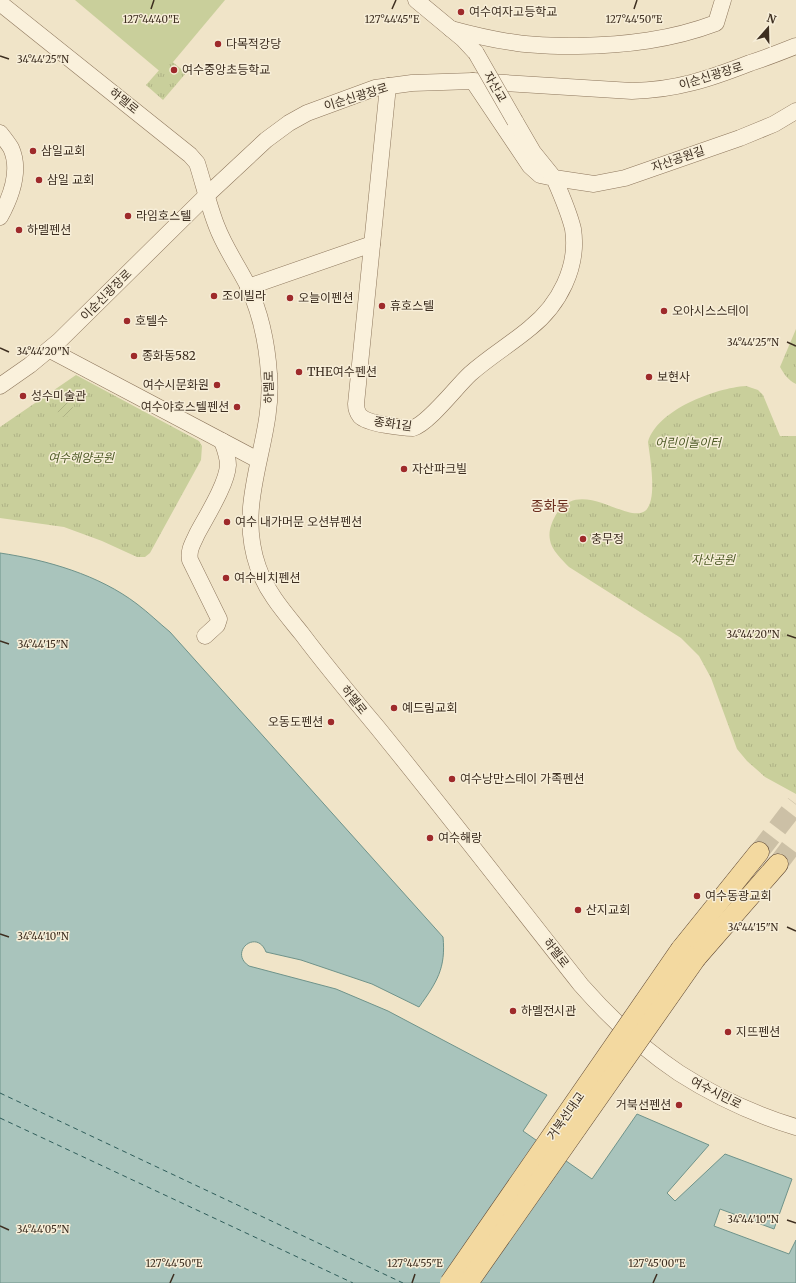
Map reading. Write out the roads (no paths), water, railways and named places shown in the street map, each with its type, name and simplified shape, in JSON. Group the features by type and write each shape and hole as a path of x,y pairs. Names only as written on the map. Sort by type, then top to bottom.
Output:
{"main road":[{"path":"689,953 760,852"},
{"path":"689,953 778,864"},
{"name":"거북선대교","path":"450,1283 689,953"},
{"name":"거북선대교","path":"468,1283 689,953"}],"street":[{"name":"자산교","path":"416,0 467,43 476,53 534,152 554,178"},
{"path":"451,29 484,38 530,45 593,46 637,42 673,36 716,23 723,0"},
{"name":"하멜로","path":"0,3 190,154 197,164 217,228 248,287 264,330 269,372 269,412 251,499 250,518 252,539 258,566 263,580 276,602 440,804 582,985 603,1010 643,1045"},
{"name":"이순신광장로","path":"0,386 50,350 207,195 266,140 289,123 307,113 375,88 412,83 473,81 632,91 652,90 712,78 796,46"},
{"name":"자산공원길","path":"473,81 530,166 540,174 554,178 594,184 625,178 740,138 774,124 796,111"},
{"name":"종화1길","path":"388,86 356,404 361,417 370,421 413,428 418,427 428,419 469,375 537,322 548,310 564,286 571,269 574,235 570,218 554,178"},
{"path":"0,133 11,149 14,170 13,184 0,217"},
{"path":"248,287 372,244"},
{"path":"50,350 258,460"},
{"path":"205,636 217,625 219,619 190,560 189,553 192,543 226,475 228,459 222,441"},
{"name":"여수시민로","path":"643,1045 679,1073 721,1097 764,1116 796,1127"}],"water":[{"path":"0,553 36,560 72,570 122,594 150,614 170,632 443,937 443,958 439,974 431,990 419,1007 372,984 301,960 266,952 262,945 257,942 251,942 243,949 243,960 249,966 336,989 388,1011 547,1095 523,1131 592,1179 637,1114 709,1145 667,1193 675,1201 725,1154 792,1179 774,1229 720,1209 714,1226 789,1254 796,1240 796,1283 0,1283"}],"tunnel":[{"path":"759,852 796,804"},
{"path":"778,864 796,840"}],"place":[{"name":"여수여자고등학교","path":"461,12"},
{"name":"다목적강당","path":"218,44"},
{"name":"여수중앙초등학교","path":"174,70"},
{"name":"삼일교회","path":"33,151"},
{"name":"삼일 교회","path":"39,180"},
{"name":"라임호스텔","path":"128,216"},
{"name":"하멜펜션","path":"19,230"},
{"name":"조이빌라","path":"214,296"},
{"name":"오늘이펜션","path":"290,298"},
{"name":"휴호스텔","path":"382,306"},
{"name":"오아시스스테이","path":"664,311"},
{"name":"호텔수","path":"127,321"},
{"name":"종화동582","path":"134,356"},
{"name":"THE여수펜션","path":"299,372"},
{"name":"보현사","path":"649,377"},
{"name":"여수시문화원","path":"217,385"},
{"name":"성수미술관","path":"23,396"},
{"name":"여수야호스텔펜션","path":"237,407"},
{"name":"자산파크빌","path":"404,469"},
{"name":"여수 내가머문 오션뷰펜션","path":"227,522"},
{"name":"충무정","path":"583,539"},
{"name":"여수비치펜션","path":"226,578"},
{"name":"예드림교회","path":"394,708"},
{"name":"오동도펜션","path":"331,722"},
{"name":"여수낭만스테이 가족펜션","path":"452,779"},
{"name":"여수해랑","path":"430,838"},
{"name":"여수동광교회","path":"697,896"},
{"name":"산지교회","path":"578,910"},
{"name":"하멜전시관","path":"513,1011"},
{"name":"지뜨펜션","path":"728,1032"},
{"name":"거북선펜션","path":"679,1105"}],"district":[{"name":"종화동","path":"550,506"}],"park label":[{"name":"어린이놀이터","path":"688,443"},
{"name":"여수해양공원","path":"81,458"},
{"name":"자산공원","path":"713,560"}]}
